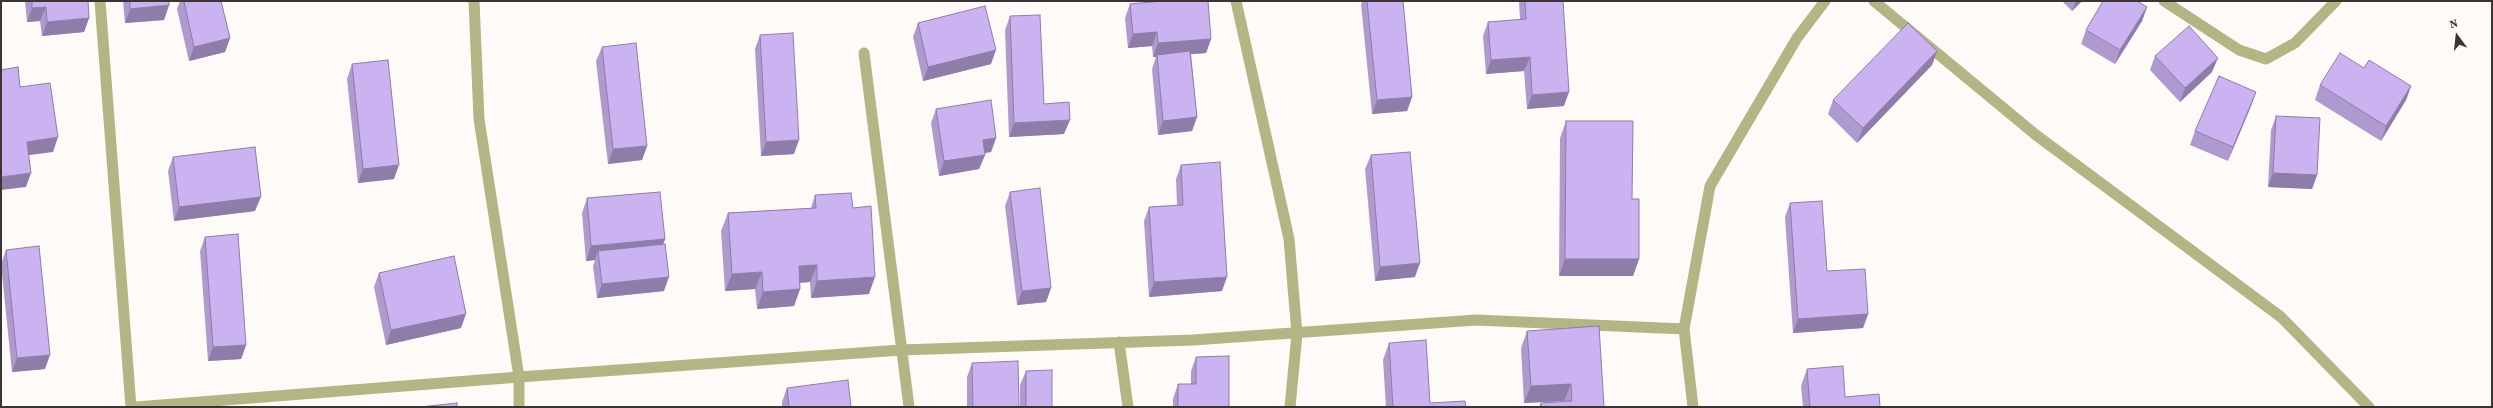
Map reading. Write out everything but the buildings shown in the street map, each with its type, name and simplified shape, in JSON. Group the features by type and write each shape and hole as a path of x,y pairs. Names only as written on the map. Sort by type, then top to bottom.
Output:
{"street":[{"path":"100,1 131,407"},
{"path":"474,1 479,119 519,377 518,407"},
{"path":"1236,1 1289,239 1297,334 1290,407"},
{"path":"1693,407 1684,330 1710,186 1797,38 1825,1"},
{"path":"1874,1 2036,135 2281,317 2369,407"},
{"path":"2164,1 2239,50 2266,59 2295,43 2336,1"},
{"path":"864,53 909,407"},
{"path":"136,407 519,377 901,350 1297,334 1476,320 1684,330"},
{"path":"1119,342 1128,407"}]}
